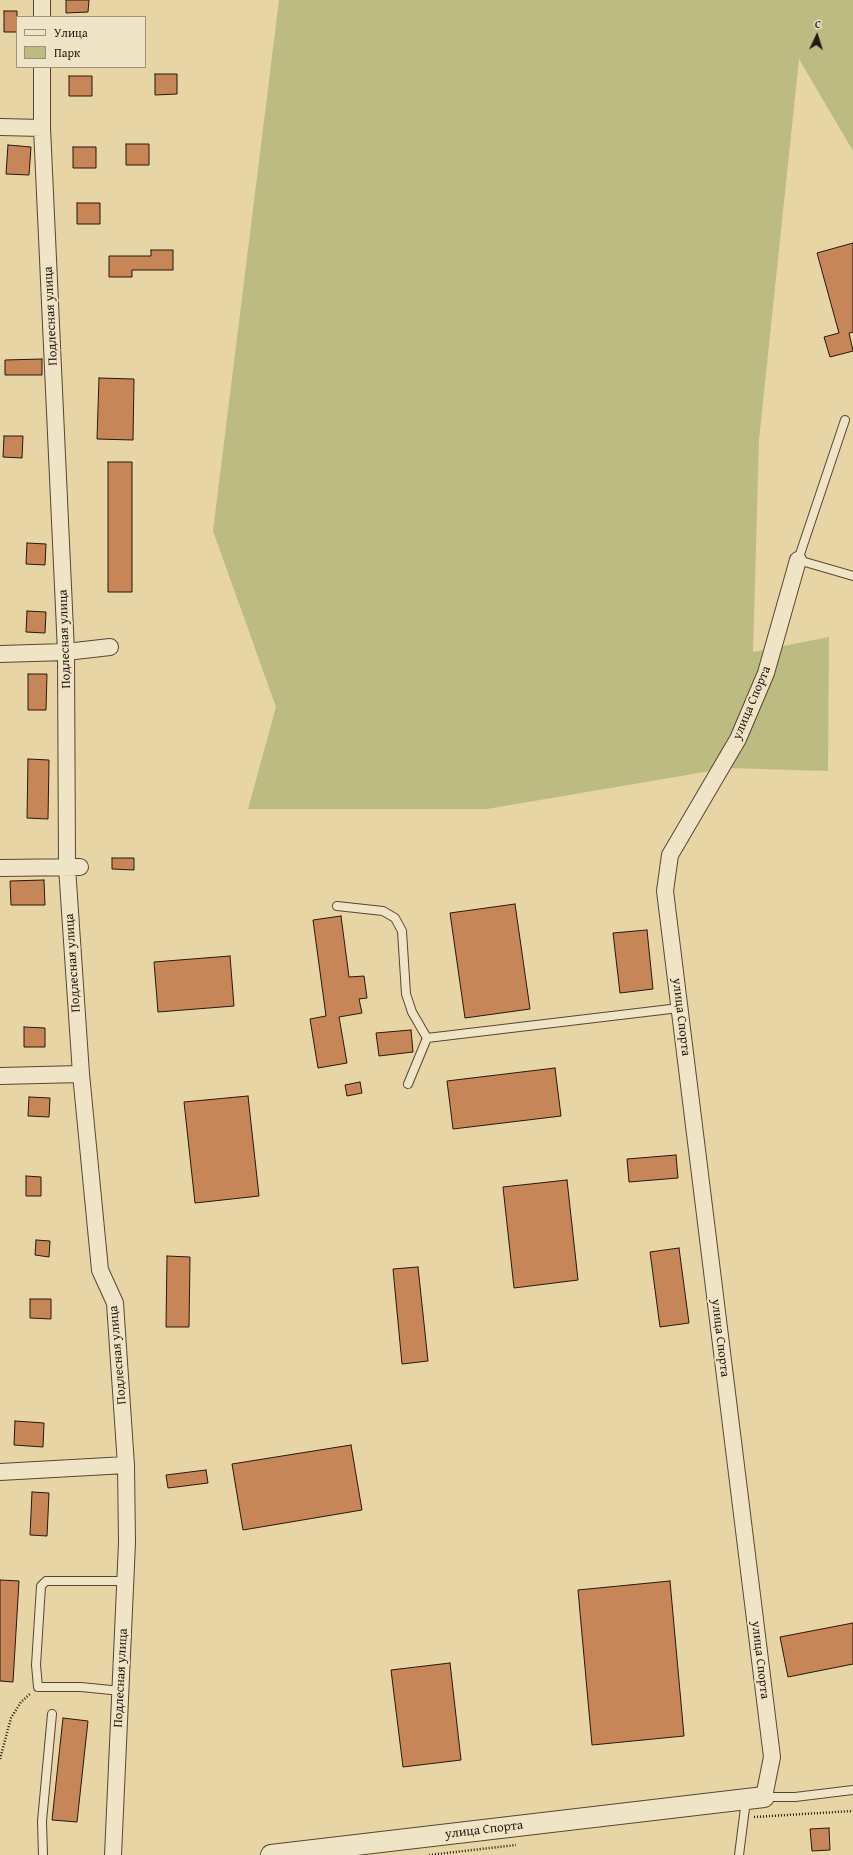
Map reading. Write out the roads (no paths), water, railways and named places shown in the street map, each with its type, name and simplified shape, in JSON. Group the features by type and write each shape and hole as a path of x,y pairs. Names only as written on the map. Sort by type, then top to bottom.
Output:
{"street":[{"path":"42,0 42,16"},
{"name":"Подлесная улица","path":"42,68 42,128 66,652 80,1074 100,1270 115,1304 126,1465 126,1581 113,1855"},
{"path":"0,127 42,128"},
{"name":"улица Спорта","path":"271,1855 343,1851 752,1804 772,1757 665,892 670,855 741,731 766,673 798,560"},
{"path":"0,654 66,652 110,647"},
{"path":"0,868 73,867"},
{"path":"0,1076 80,1074"},
{"path":"0,1472 126,1465"}],"lane":[{"name":"улица Спорта","path":"798,560 845,420"},
{"path":"798,560 853,576"},
{"path":"337,906 383,911 395,918 402,931 406,994 412,1012 427,1038"},
{"path":"427,1038 680,1008"},
{"path":"408,1084 427,1038"},
{"path":"121,1691 81,1687 38,1687 36,1665 41,1586 46,1581 126,1581"},
{"path":"43,1855 42,1820 52,1714"},
{"path":"739,1855 752,1804 853,1790"}]}
